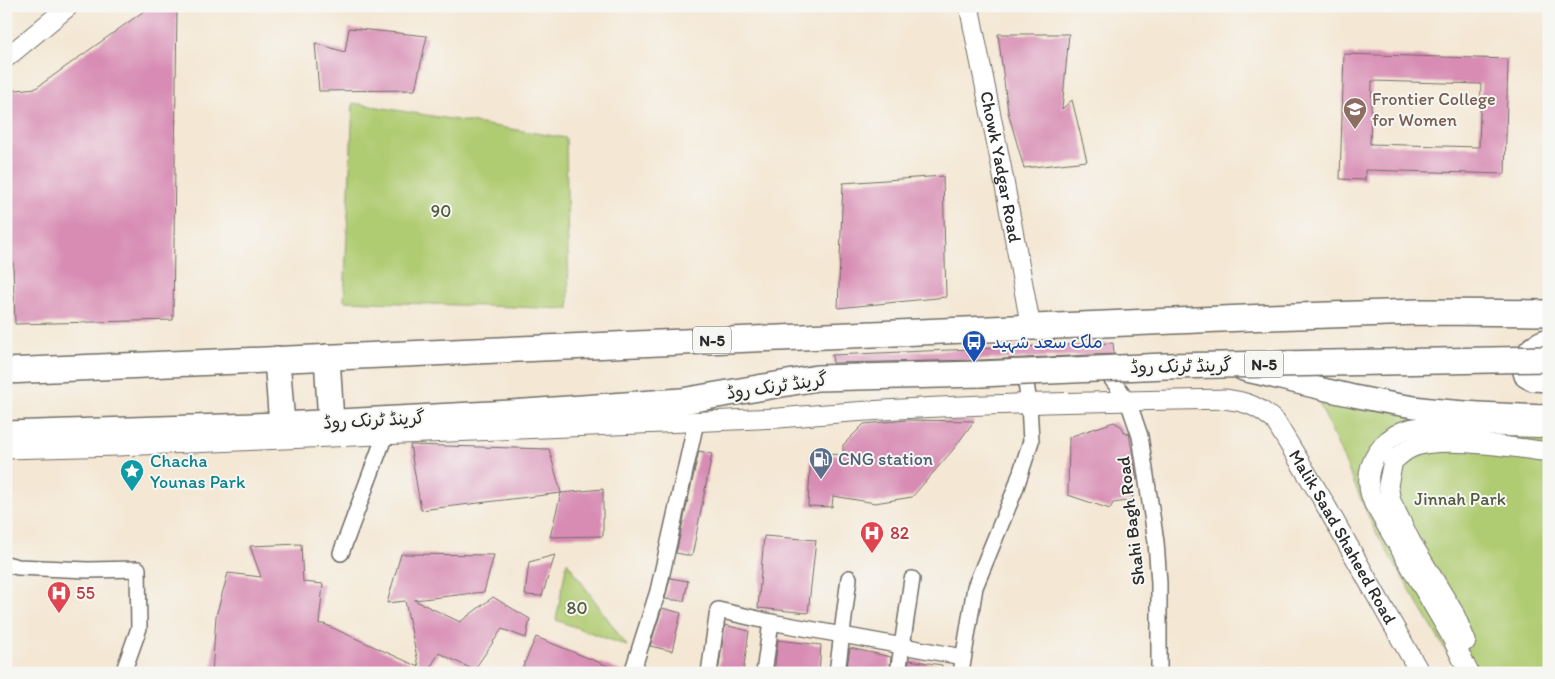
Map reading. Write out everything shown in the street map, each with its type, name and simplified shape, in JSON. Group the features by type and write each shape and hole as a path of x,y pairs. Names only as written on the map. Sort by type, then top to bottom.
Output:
{"highway":[{"name":"N-5","path":"6,372 277,363 1408,312 1549,313"},
{"path":"1549,341 1537,345 1531,351 1527,356 1525,369 1527,375 1533,378 1549,379"},
{"name":"گرینڈ ٹرنک روڈ","path":"6,434 282,425 512,413 682,401 817,378 1223,365 1549,359"},
{"path":"328,360 331,422"},
{"path":"277,363 282,425"}],"main road":[{"path":"1223,365 1363,397 1429,408 1496,414 1549,416"}],"street":[{"path":"6,58 70,6"},
{"name":"Chowk Yadgar Road","path":"968,6 1000,156 1031,328"},
{"name":"Shahi Bagh Road","path":"1108,374 1128,401 1140,436 1156,542 1160,673"},
{"path":"961,673 975,587 1015,490 1031,441 1025,376"},
{"name":"Malik Saad Shaheed Road","path":"1128,401 1225,399 1245,402 1257,407 1275,422 1420,673"},
{"path":"6,449 696,422 779,418 839,412 1128,401"},
{"path":"632,673 658,591 696,422"},
{"path":"1469,673 1450,634 1374,504 1369,486 1369,473 1373,460 1380,448 1392,438 1404,431 1419,428 1473,425 1549,428"},
{"path":"341,553 385,435"},
{"path":"1474,673 1473,658 1454,613 1412,542 1391,501 1388,485 1393,461 1413,447 1450,442 1549,452"},
{"path":"6,564 18,567 79,570 138,569 139,628 123,673"},
{"path":"837,673 849,578"},
{"path":"898,673 912,580"},
{"path":"709,673 718,610 771,622 963,657"},
{"path":"764,673 771,622"}],"green space":[{"name":"90","path":"353,103 566,138 569,309 344,301"},
{"name":"Jinnah Park","path":"1315,393 1549,421 1549,673 1459,673 1374,529"},
{"name":"80","path":"567,562 627,646 556,620"}],"building":[{"path":"151,6 177,6 173,320 15,324 7,91 36,88"},
{"path":"349,28 427,36 415,90 319,91 315,43 345,52"},
{"path":"998,34 1069,34 1062,109 1072,100 1087,161 1024,168 1008,112"},
{"path":"1344,54 1508,59 1505,174 1365,170 1365,180 1340,179","holes":["1372,81 1481,84 1479,147 1370,144"]},
{"path":"943,176 946,297 838,308 843,183"},
{"path":"1113,343 1114,354 980,360 833,363 832,355"},
{"path":"906,420 974,421 952,451 912,497 875,503 833,496 832,507 808,506 811,453 843,455 843,445 864,424"},
{"path":"1114,422 1122,427 1125,434 1129,433 1137,480 1131,480 1133,500 1113,503 1110,509 1068,495 1069,437"},
{"path":"410,445 549,449 561,493 421,510"},
{"path":"699,451 712,454 692,556 676,553"},
{"path":"603,489 603,536 550,537 561,493"},
{"path":"764,536 816,540 808,613 758,608"},
{"path":"301,544 303,582 323,584 319,624 324,624 419,667 405,601 387,603 401,554 494,555 484,592 414,600 460,622 493,597 530,619 526,638 502,629 474,670 439,653 428,671 433,673 212,673 216,616 228,573 261,577 250,546"},
{"path":"555,555 542,596 525,595 529,562"},
{"path":"670,578 688,581 684,601 665,599"},
{"path":"662,608 681,613 672,651 650,646"},
{"path":"725,625 749,631 743,673 718,673"},
{"path":"536,637 623,672 623,673 520,673"},
{"path":"778,640 821,645 819,673 774,673"},
{"path":"850,648 891,657 889,673 846,673"},
{"path":"909,660 942,665 941,673 908,673"}],"place":[{"name":"Frontier College for Women","path":"1355,130"},
{"name":"ملک سعد شہید","path":"974,363"},
{"name":"CNG station","path":"821,480"},
{"name":"Chacha Younas Park","path":"132,492"},
{"name":"82","path":"872,554"},
{"name":"55","path":"59,614"}]}
